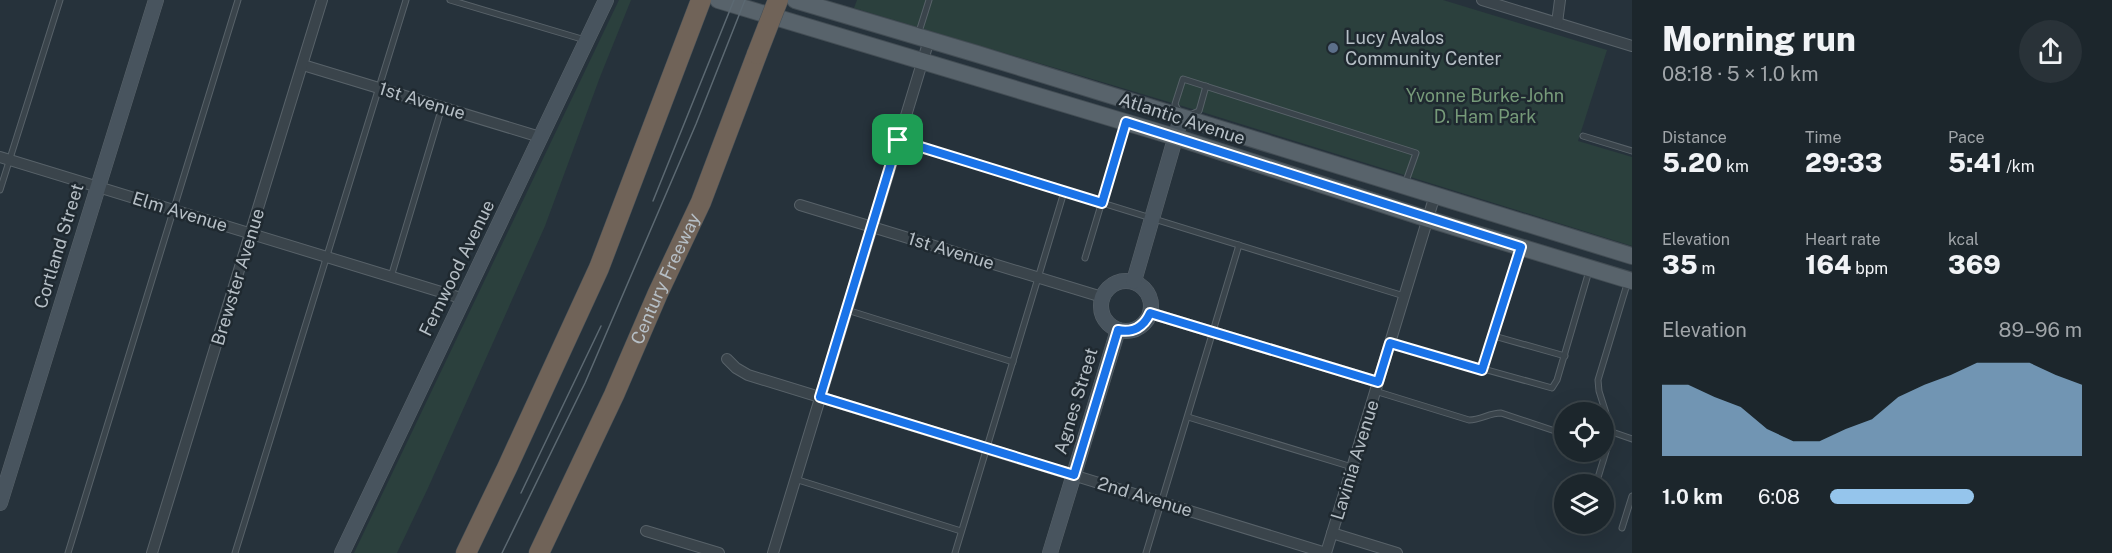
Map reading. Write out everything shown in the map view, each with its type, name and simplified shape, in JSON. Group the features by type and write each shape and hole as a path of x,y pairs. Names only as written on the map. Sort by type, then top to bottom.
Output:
{"highway":[{"path":"466,553 599,268 701,0"},
{"name":"Century Freeway","path":"539,553 701,202 778,0"}],"main road":[{"name":"Atlantic Avenue","path":"718,0 1175,137 1428,219 1630,281"},
{"name":"Atlantic Avenue","path":"795,0 1632,256"}],"street":[{"name":"Cortland Street","path":"0,503 156,0"},
{"name":"Brewster Avenue","path":"152,553 322,0"},
{"name":"Fernwood Avenue","path":"342,553 606,0"},
{"path":"1482,0 1632,46"},
{"path":"1557,23 1560,0"},
{"path":"773,553 923,60 923,38"},
{"name":"1st Avenue","path":"303,65 540,137"},
{"path":"1134,281 1181,118"},
{"name":"Elm Avenue","path":"5,159 464,299"},
{"name":"Lavinia Avenue","path":"1326,553 1435,195"},
{"name":"1st Avenue","path":"800,205 1102,297"},
{"path":"1120,281 1134,281 1149,294 1150,313 1148,319 1139,328 1118,330 1106,321 1102,314 1102,297 1112,284 1120,281"},
{"path":"1150,313 1377,387"},
{"name":"Agnes Street","path":"1050,553 1118,330"},
{"name":"2nd Avenue","path":"727,359 748,375 1326,553"},
{"path":"646,531 720,553"},
{"path":"1332,533 1397,553"}],"lane":[{"path":"0,190 5,159 60,0"},
{"path":"68,553 238,0"},
{"path":"235,553 406,0"},
{"path":"450,0 586,41"},
{"path":"923,38 929,0"},
{"path":"1206,86 1199,111 1181,118 1175,104 1183,79 1206,86 1416,153 1405,185"},
{"path":"391,277 442,107"},
{"path":"1085,258 1126,122"},
{"path":"1583,136 1632,150"},
{"path":"898,140 1404,296"},
{"path":"955,553 1064,192"},
{"path":"1146,553 1239,245"},
{"path":"1482,370 1521,247"},
{"path":"1390,343 1552,388 1557,380 1590,268"},
{"path":"1602,402 1598,380 1630,281"},
{"path":"847,310 1012,362"},
{"path":"1494,336 1564,356"},
{"path":"1377,387 1469,420 1501,413 1554,431"},
{"path":"1188,417 1352,467"},
{"path":"1614,433 1632,439"},
{"path":"795,479 961,531"},
{"path":"1622,528 1632,496"}],"green space":[{"path":"619,0 631,0 545,226 397,553 354,553"},
{"name":"Yvonne Burke-John D. Ham Park","path":"857,0 1443,0 1607,50 1578,141 1632,157 1632,246 1199,111 854,8"}],"tram line":[{"path":"653,201 734,0"},
{"path":"502,553 585,383 696,124 745,0"},
{"path":"521,493 601,326"}],"place":[{"name":"Lucy Avalos Community Center","path":"1333,48"}],"route":[{"path":"1126,122 1521,247 1515,273 1482,370 1390,343 1378,382 1150,313 1148,319 1139,328 1118,330 1074,475 820,397 898,140 1102,203 1126,122"}]}
